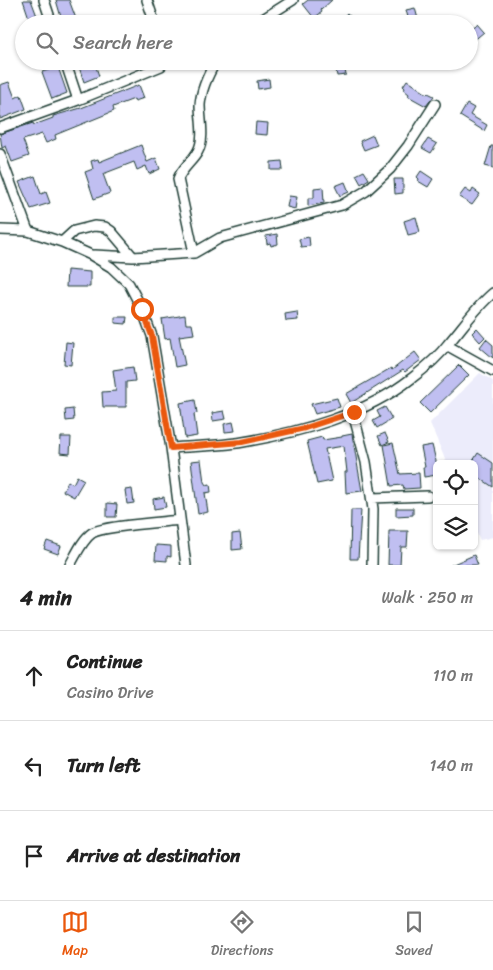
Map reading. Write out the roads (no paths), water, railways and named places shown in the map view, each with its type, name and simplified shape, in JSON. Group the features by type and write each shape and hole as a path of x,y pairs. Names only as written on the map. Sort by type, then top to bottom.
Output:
{"street":[{"path":"44,0 49,15"},
{"path":"147,0 152,15"},
{"path":"270,15 293,0"},
{"path":"68,70 78,100"},
{"path":"0,128 78,100 151,70"},
{"path":"194,254 178,179 181,171 198,152 200,142 200,102 211,70"},
{"path":"91,255 133,257 194,254 220,238 342,205 366,191 390,169 408,146 435,104"},
{"path":"0,154 28,231"},
{"path":"62,242 74,231 94,226 105,227 111,231 133,257"},
{"path":"0,230 28,231 62,242 91,255 111,267 129,284 142,309 152,336 171,448 186,565"},
{"path":"171,448 242,442 291,432 354,412 387,395 412,378 448,346 460,328 483,301 493,293"},
{"path":"448,346 493,371"},
{"path":"354,412 366,462 372,498 372,565"},
{"path":"372,498 428,496"},
{"path":"70,565 93,532 180,520"}]}
